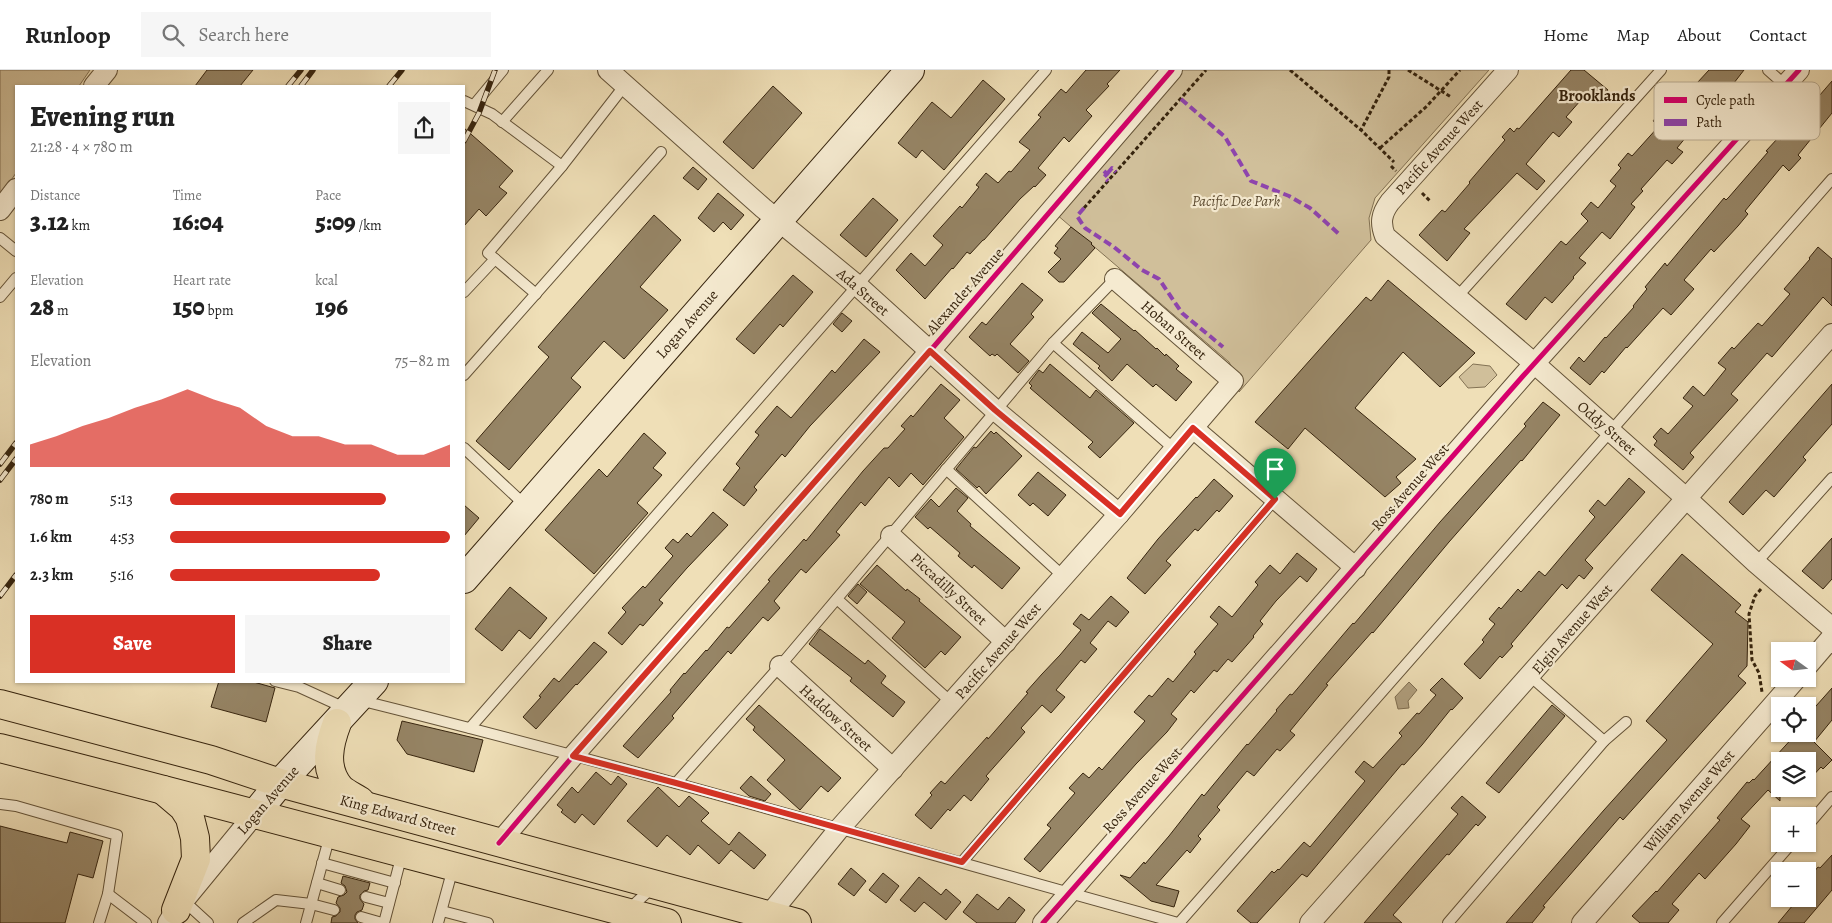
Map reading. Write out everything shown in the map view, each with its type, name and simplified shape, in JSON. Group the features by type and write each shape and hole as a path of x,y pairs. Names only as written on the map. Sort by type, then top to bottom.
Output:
{"main road":[{"name":"Logan Avenue","path":"465,578 910,70"},
{"name":"Logan Avenue","path":"254,815 280,783 354,703"},
{"path":"354,703 329,744 331,773 341,789 372,808"},
{"name":"King Edward Street","path":"0,704 211,760 280,783 656,884 768,919 797,923"},
{"path":"0,748 162,789 644,920"},
{"path":"162,789 183,807 190,818 194,838 196,859 176,911"}],"street":[{"path":"95,85 107,70"},
{"name":"Ada Street","path":"608,70 778,221 858,286 995,410 1120,514"},
{"name":"Alexander Avenue","path":"499,843 573,756 930,351 1172,70"},
{"name":"Pacific Avenue West","path":"1382,228 1383,211 1390,202 1508,70"},
{"name":"Ross Avenue West","path":"1790,82 1800,70"},
{"name":"Ross Avenue West","path":"1043,923 1535,364 1737,140"},
{"path":"0,210 15,189"},
{"name":"Oddy Street","path":"1382,228 1385,236 1535,364 1756,563 1832,628"},
{"name":"Hoban Street","path":"1115,279 1233,381"},
{"name":"Elgin Avenue West","path":"1310,923 1832,334"},
{"name":"Pacific Avenue West","path":"768,919 840,829 1120,514 1233,381"},
{"path":"1193,428 1356,568"},
{"name":"Piccadilly Street","path":"891,536 1006,642"},
{"path":"1816,656 1832,637"},
{"name":"Haddow Street","path":"780,666 893,769"},
{"name":"William Avenue West","path":"1582,923 1788,688"},
{"name":"Logan Avenue","path":"176,911 254,815"}],"lane":[{"path":"474,105 503,70"},
{"path":"502,122 548,70"},
{"path":"470,728 1046,70"},
{"path":"1457,297 1661,70"},
{"path":"1768,70 1782,82"},
{"path":"536,294 488,254 562,166 625,85"},
{"path":"465,101 492,114 562,166"},
{"path":"465,374 661,152"},
{"path":"283,683 354,703 470,728 676,783 1178,923 1832,179"},
{"path":"0,238 15,250"},
{"path":"465,291 495,259"},
{"path":"0,297 15,279"},
{"path":"676,783 780,666 1053,343 1115,279"},
{"path":"1053,343 1174,449"},
{"path":"465,449 526,507"},
{"path":"946,469 1063,576"},
{"path":"1756,563 1832,478"},
{"path":"962,862 1275,499"},
{"path":"837,599 952,703"},
{"path":"1530,676 1604,741"},
{"path":"1448,923 1604,741 1626,722"},
{"path":"1816,816 1832,797"},
{"path":"0,804 16,806 117,835 108,894 99,923"},
{"path":"306,923 330,835"},
{"path":"1722,923 1784,852"},
{"path":"360,917 383,923 402,854"},
{"path":"322,863 394,883"},
{"path":"438,923 454,867"},
{"path":"317,883 340,890"},
{"path":"644,920 656,884"},
{"path":"108,894 146,923"},
{"path":"366,897 389,904"},
{"path":"243,923 276,900 311,904 334,910"},
{"path":"176,911 208,923"},
{"path":"442,911 488,923"}],"path":[{"path":"1084,208 1206,70"},
{"path":"1290,70 1361,130 1394,162"},
{"path":"1361,130 1389,77 1389,70"},
{"path":"1408,70 1451,97"},
{"path":"1380,148 1414,119 1460,70"},
{"path":"1763,586 1755,596 1749,614 1752,660 1759,673 1763,697"}],"green space":[{"path":"0,70 90,70 80,85 15,85 15,174 0,196"},
{"name":"Pacific Dee Park","path":"1182,70 1489,70 1375,198 1369,218 1371,240 1239,392 1237,378 1229,362 1056,214"},
{"path":"1473,364 1490,366 1497,375 1485,387 1468,388 1459,377"}],"shaded area":[{"path":"1409,682 1417,690 1408,701 1409,708 1398,709 1395,697"}],"building":[{"path":"207,70 253,70 241,85 196,85"},
{"path":"1086,70 1120,70 1107,84 1109,86 1086,110 1092,116 1069,142 1064,137 1038,168 1046,175 1020,199 970,254 967,252 925,299 896,270 911,253 925,266 943,245 933,236 960,206 962,208 979,187 976,185 986,173 998,183 1009,171 1011,172 1030,150 1019,142 1041,117 1038,115 1061,89 1066,93"},
{"path":"1571,70 1584,70 1608,90 1599,101 1588,92 1566,117 1572,122 1559,137 1553,132 1526,164 1545,181 1537,190 1517,173 1464,229 1470,233 1447,261 1419,235 1442,210 1445,212 1470,183 1505,140 1502,137 1510,128 1514,132 1517,128 1519,129"},
{"path":"1709,70 1744,70 1735,82 1698,82"},
{"path":"983,80 1005,99 944,170 922,150 916,158 898,143 932,102 951,118"},
{"path":"1832,81 1832,113 1820,128 1820,95"},
{"path":"773,86 802,113 753,169 723,142"},
{"path":"465,129 513,171 499,187 507,193 486,216 479,209 465,225"},
{"path":"1654,132 1654,140 1684,140 1677,148 1683,152 1672,164 1667,160 1641,189 1643,191 1631,204 1635,207 1610,239 1602,232 1579,258 1586,263 1574,278 1552,303 1545,297 1526,320 1506,304 1561,241 1566,245 1588,221 1581,214 1591,202 1598,208 1616,186 1610,181 1621,168 1618,165 1628,153 1632,156"},
{"path":"1776,140 1810,140 1798,155 1801,158 1789,171 1783,165 1745,211 1748,214 1738,226 1714,252 1711,249 1684,280 1694,289 1671,315 1663,308 1604,373 1602,371 1590,385 1570,368 1579,357 1584,362 1634,307 1647,289 1645,287 1665,263 1667,266 1724,198 1726,200 1729,197 1768,152 1766,151"},
{"path":"693,167 707,179 698,190 683,178"},
{"path":"718,193 744,215 731,230 723,222 714,232 698,218"},
{"path":"873,198 898,220 866,257 840,235"},
{"path":"654,215 681,240 640,287 668,310 624,359 604,341 571,378 581,387 509,470 476,441 549,357 538,347"},
{"path":"1071,227 1092,243 1095,248 1064,282 1059,282 1048,272 1061,259 1054,253 1058,248 1055,246"},
{"path":"1818,247 1832,259 1832,306 1823,297 1772,357 1767,353 1731,394 1738,400 1690,453 1694,457 1683,470 1654,445 1657,441 1653,437 1661,428 1668,434 1693,406 1683,398 1693,386 1704,396 1726,369 1718,363 1758,323 1762,326 1790,294 1784,289"},
{"path":"793,275 813,292 783,327 780,324 754,354 736,339"},
{"path":"1388,280 1475,353 1440,387 1403,352 1355,408 1416,459 1396,477 1401,483 1385,497 1305,428 1288,449 1255,422 1366,297 1371,301"},
{"path":"1022,283 1043,300 1031,314 1034,317 1010,344 1029,361 1018,373 997,354 990,356 969,337 982,322 986,325"},
{"path":"1101,304 1165,356 1166,354 1179,366 1176,369 1192,382 1176,401 1156,384 1153,387 1127,364 1112,381 1098,368 1100,366 1073,344 1082,332 1108,353 1121,339 1092,313"},
{"path":"842,313 852,321 842,332 833,324"},
{"path":"864,339 880,352 810,426 785,457 782,454 754,487 757,490 744,506 723,490 740,468 736,464 759,435 755,432 777,406 791,418 832,370 835,373"},
{"path":"1050,364 1090,398 1096,390 1134,423 1100,458 1088,447 1093,442 1030,388 1032,386 1029,383 1039,370 1043,373"},
{"path":"941,384 960,400 944,418 964,437 923,485 911,473 899,487 889,477 865,506 861,502 836,532 840,535 806,573 801,569 774,601 780,608 768,621 763,617 731,654 728,651 672,716 674,718 638,758 623,746 671,692 670,690 684,673 707,651 727,627 729,628 804,539 806,541 863,471 905,429 901,426 911,415 913,417"},
{"path":"1832,384 1832,424 1803,457 1806,460 1774,497 1766,490 1743,515 1729,502"},
{"path":"1543,402 1560,415 1522,461 1449,542 1373,633 1326,684 1328,685 1290,731 1295,735 1280,751 1277,749 1254,776 1247,771 1217,807 1220,810 1198,836 1201,839 1190,853 1187,850 1156,885 1179,891 1174,907 1151,901 1120,875 1130,878 1144,862 1145,864 1202,794 1204,796 1276,710 1290,694 1292,695 1440,522 1526,426 1524,424"},
{"path":"991,431 994,434 996,432 1022,456 986,494 979,486 977,488 956,469 974,447 976,448"},
{"path":"644,433 666,453 653,468 662,475 637,503 648,513 594,574 545,530 599,469 607,477"},
{"path":"1038,472 1066,495 1048,516 1033,503 1030,506 1018,495"},
{"path":"1629,478 1645,492 1585,560 1593,568 1584,579 1579,575 1567,589 1562,584 1511,644 1513,646 1502,658 1500,656 1480,679 1464,664 1484,642 1482,640 1495,624 1489,619 1499,607 1501,609 1518,589 1521,592 1539,571 1545,576 1595,517 1589,511 1598,500 1605,506"},
{"path":"1214,479 1233,496 1198,531 1195,529 1166,561 1171,565 1145,594 1127,578 1158,539"},
{"path":"956,488 968,498 957,511 971,524 970,526 1020,568 1002,589 974,565 972,568 958,556 960,553 930,527 928,529 915,517 931,499 939,507"},
{"path":"465,506 479,518 465,535"},
{"path":"713,512 728,525 659,600 663,603 643,626 640,624 622,645 608,633 626,612 622,608 643,586 645,588 673,556 665,548 673,539 678,543 687,533 691,537"},
{"path":"1832,538 1832,579 1823,589 1802,571"},
{"path":"1297,553 1317,569 1307,582 1300,576 1260,621 1263,624 1232,662 1228,659 1217,672 1214,670 1194,693 1191,690 1171,714 1177,719 1167,732 1040,872 1024,859 1051,828 1047,825 1075,793 1069,788 1083,773 1089,778 1099,767 1102,770 1145,721 1134,712 1149,695 1152,697 1168,678 1173,682 1196,654 1194,652 1218,624 1210,617 1219,606 1232,617 1258,585 1255,582 1270,565 1280,574"},
{"path":"1682,554 1741,605 1735,612 1748,622 1747,666 1738,676 1746,683 1623,820 1620,817 1543,906 1545,907 1532,923 1506,923 1667,740 1646,721 1713,644 1651,590"},
{"path":"877,565 906,591 907,589 920,599 919,601 961,637 945,655 941,651 925,668 892,638 905,622 860,584"},
{"path":"858,584 867,592 857,604 848,596"},
{"path":"510,587 547,618 530,639 519,630 502,651 475,629"},
{"path":"1111,596 1129,612 1116,627 1108,621 1090,643 1097,649 1085,663 1081,660 1056,690 1065,697 1051,713 1042,705 1021,728 1025,732 986,776 989,779 971,801 964,795 950,811 948,809 931,829 915,815 932,795 930,793 941,781 945,784 1028,693 1026,692 1081,630 1073,624 1081,614 1089,620"},
{"path":"820,629 865,664 868,660 886,676 881,683 905,702 893,717 850,681 852,678 809,644"},
{"path":"594,642 607,652 536,729 523,717 541,697 539,696 554,678 559,682"},
{"path":"1442,678 1463,698 1451,709 1404,765 1402,764 1307,877 1302,874 1257,923 1251,923 1237,911 1272,871 1274,873 1279,870 1304,842 1310,847 1365,781 1355,772 1364,761 1373,768 1402,736 1399,733 1436,695 1430,690"},
{"path":"218,683 257,683 275,688 266,722 211,707"},
{"path":"1832,688 1832,720 1816,740 1816,706"},
{"path":"759,705 841,778 828,792 821,786 800,810 767,780 785,760 753,730 755,727 746,719"},
{"path":"1552,705 1565,716 1499,793 1486,783"},
{"path":"402,721 483,740 474,772 407,754 397,740"},
{"path":"1789,742 1814,742 1832,760 1823,769 1821,767 1816,772 1816,752 1780,752"},
{"path":"1771,761 1771,793 1768,790 1741,819 1750,826 1736,844 1705,879 1699,873 1672,904 1679,910 1668,923 1640,923 1632,916 1657,892 1720,820 1717,818 1747,782 1749,783"},
{"path":"596,772 611,785 618,776 627,784 594,825 582,814 575,823 561,812 563,810 557,805 572,787 578,793"},
{"path":"751,776 771,794 765,801 749,796 740,788"},
{"path":"658,787 679,807 689,796 709,813 701,821 729,845 739,832 766,855 754,869 731,850 719,864 698,845 690,855 667,835 657,847 627,821"},
{"path":"1462,796 1486,817 1478,826 1476,824 1449,855 1447,854 1393,915 1402,923 1364,923 1458,814 1451,808"},
{"path":"0,826 67,843 70,832 103,841 93,878 78,874 65,923 0,923"},
{"path":"1832,855 1832,890 1804,923 1778,923 1791,907 1816,907 1816,869 1818,867 1820,868"},
{"path":"851,868 866,881 854,896 838,884"},
{"path":"883,873 899,886 886,903 869,890"},
{"path":"343,876 370,883 368,890 360,895 360,899 364,904 362,910 355,915 358,923 331,923 332,917 340,912 340,908 336,903 338,897 347,892 345,886 341,883"},
{"path":"919,877 941,895 946,889 961,902 946,920 924,902 915,912 900,900"},
{"path":"977,894 998,910 1009,897 1025,910 1015,923 977,923 963,912"}],"railway":[{"path":"289,85 301,70"},
{"path":"302,85 313,70"},
{"path":"390,85 402,70"},
{"path":"465,139 479,113 495,70"},
{"path":"0,464 15,444"},
{"path":"0,480 15,460"},
{"path":"0,596 15,576"}],"marked path":[{"path":"1181,99 1225,137 1251,181 1289,196 1310,208 1339,234"},
{"path":"1107,174 1112,168 1116,172"},
{"path":"1104,171 1107,174 1104,177 1108,181"},
{"path":"1084,208 1077,216 1085,228 1114,247 1142,270 1159,279 1182,313 1223,347"}],"cycle path":[{"path":"499,843 573,756 930,351 1172,70"},
{"path":"1788,82 1799,70"},
{"path":"1043,923 1523,376 1736,140"}],"district":[{"name":"Brooklands","path":"1597,95"}],"route":[{"path":"930,351 995,410 1120,514 1193,428 1275,499 962,862 573,756 930,351"}]}
